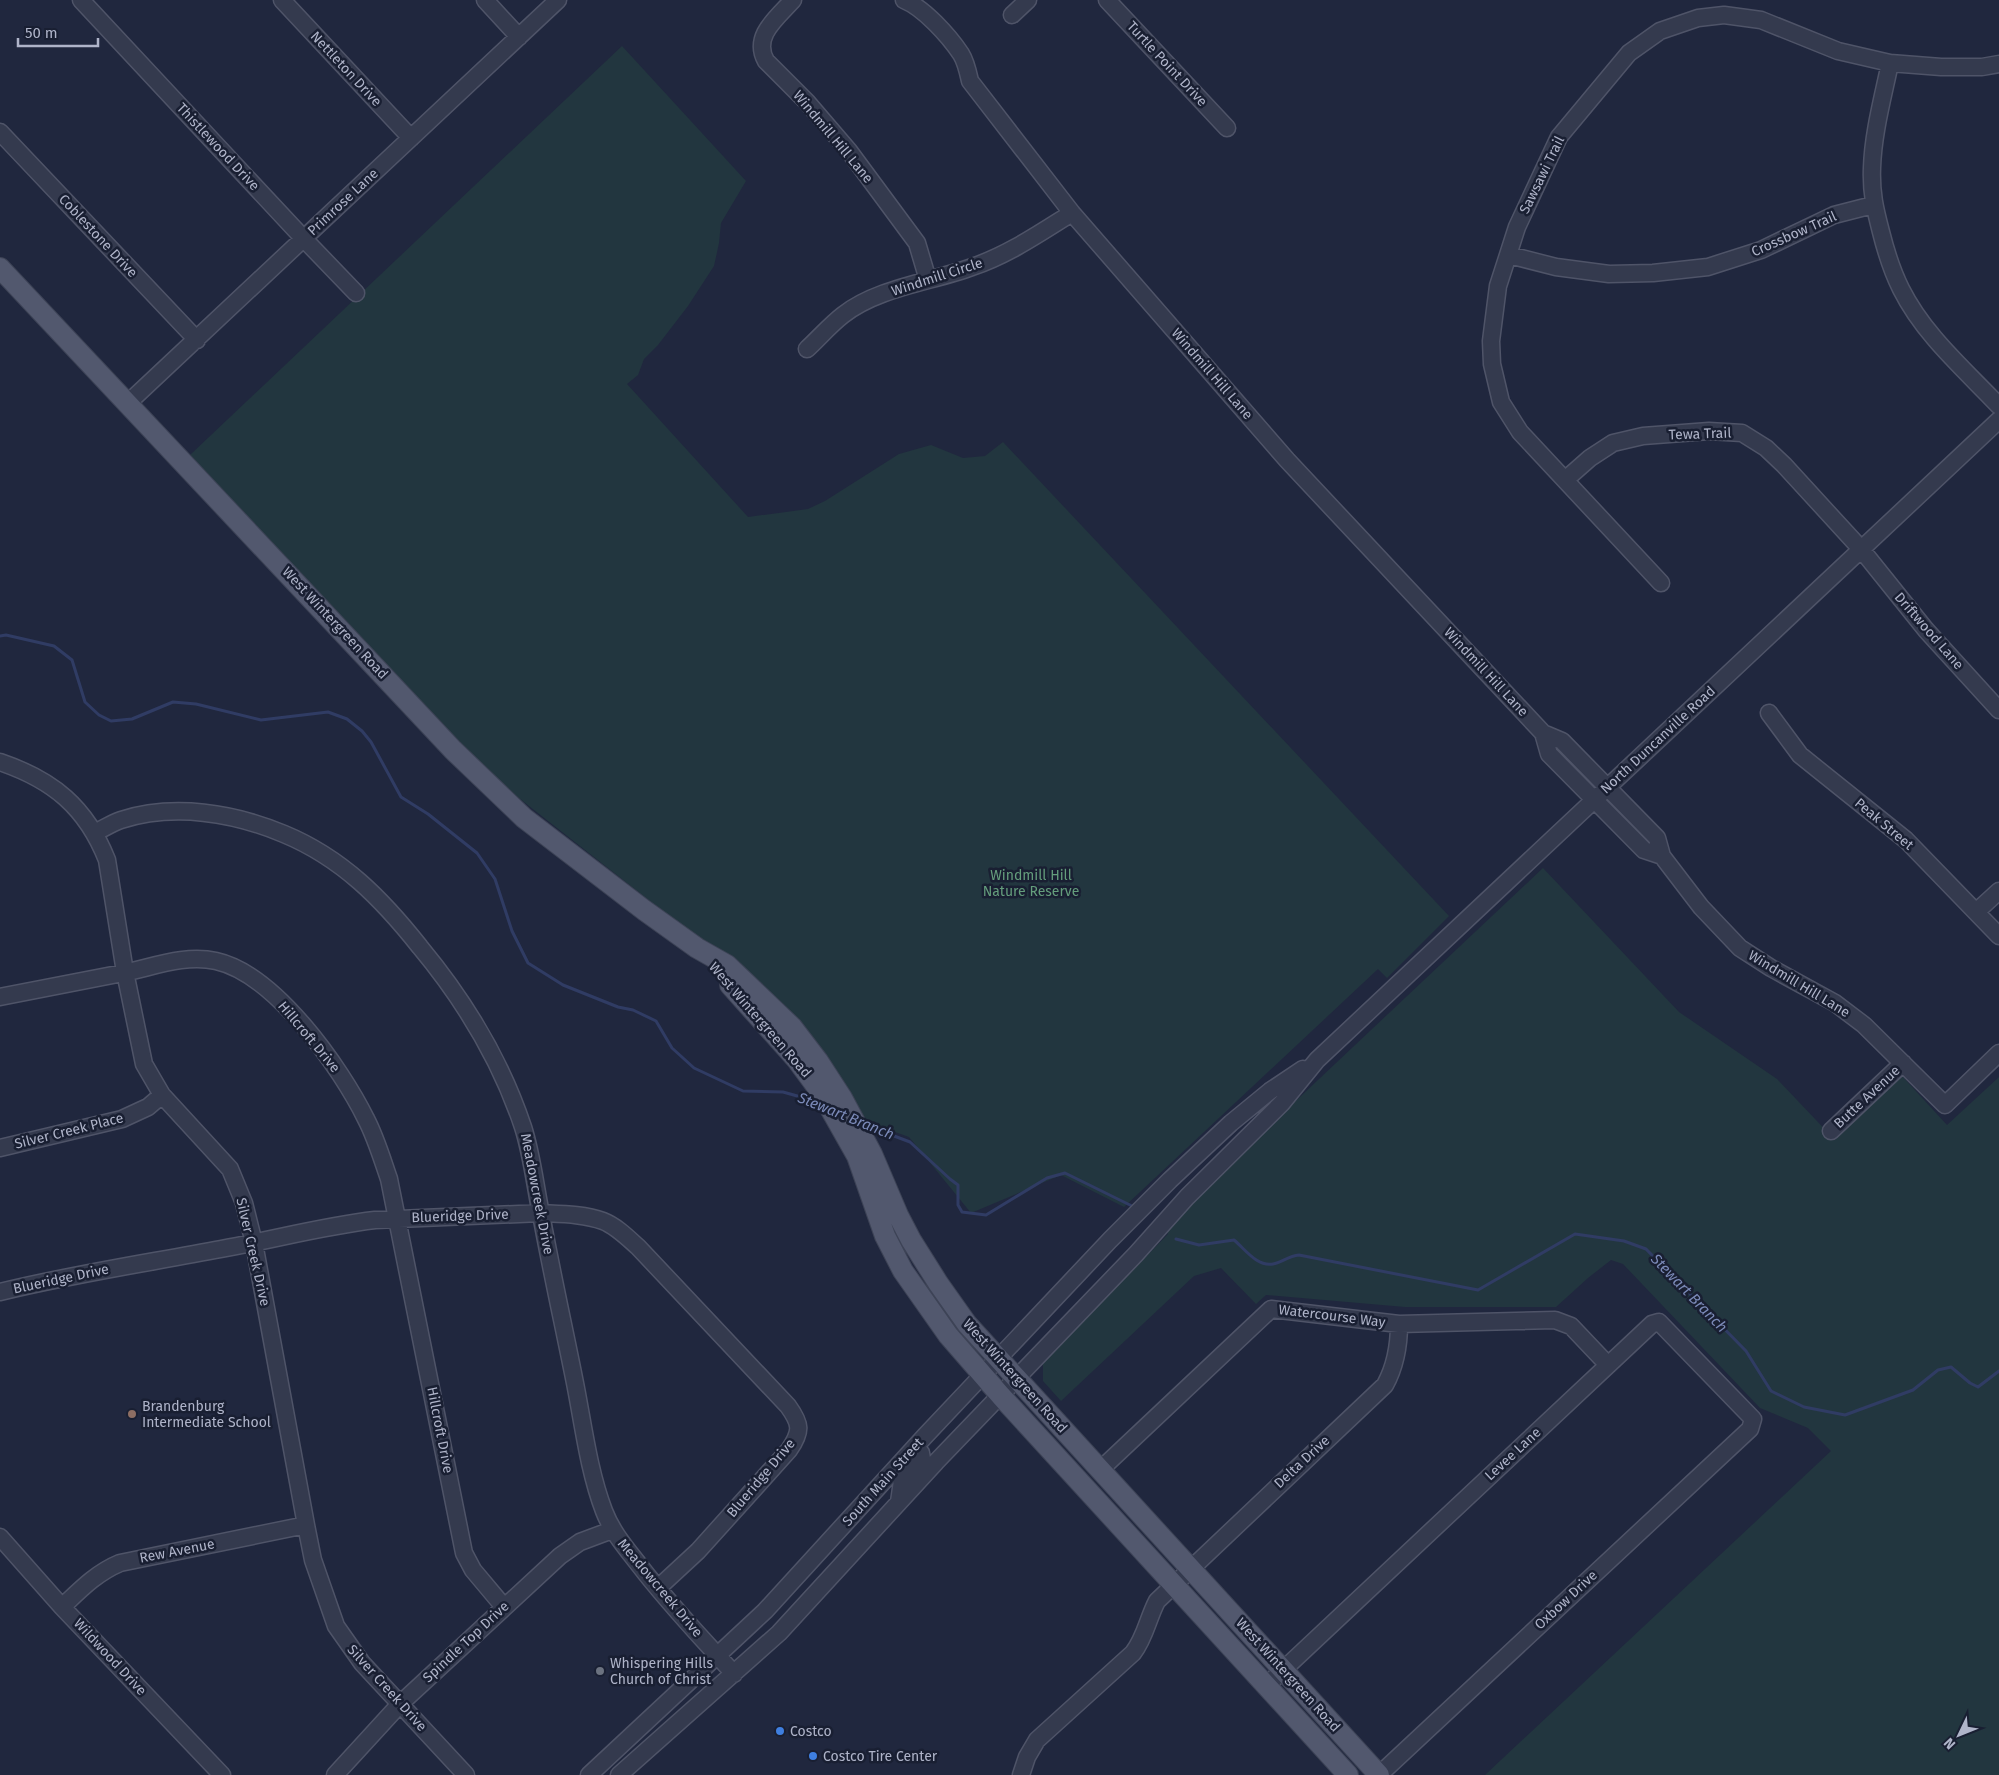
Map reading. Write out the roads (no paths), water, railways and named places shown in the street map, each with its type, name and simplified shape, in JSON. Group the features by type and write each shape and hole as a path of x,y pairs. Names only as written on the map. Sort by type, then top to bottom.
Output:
{"main road":[{"name":"West Wintergreen Road","path":"0,268 453,750 524,818 644,910 697,948 727,965 792,1027 818,1061 835,1088 866,1157 898,1215 938,1284 967,1324 1379,1775"},
{"name":"West Wintergreen Road","path":"697,948 797,1060 866,1157 885,1236 903,1271 948,1335 1001,1396 1348,1775"}],"street":[{"name":"Thistlewood Drive","path":"81,0 356,293"},
{"name":"Nettleton Drive","path":"282,0 411,138"},
{"path":"485,0 519,36"},
{"name":"Primrose Lane","path":"127,404 558,0"},
{"name":"Windmill Hill Lane","path":"793,0 765,32 761,41 762,54 766,61 807,102 849,151 917,243 928,280"},
{"name":"Windmill Hill Lane","path":"904,0 910,2 929,17 957,49 968,69 970,81 1072,212 1287,460 1543,733 1562,741 1657,838 1662,856 1701,907 1740,948 1771,968 1835,1003 1864,1025 1945,1104 1999,1053"},
{"path":"1012,16 1028,0"},
{"name":"Turtle Point Drive","path":"1107,0 1227,128"},
{"name":"Sawsawi Trail","path":"1661,583 1520,432 1501,402 1492,364 1491,341 1498,286 1517,227 1558,137 1629,53 1660,31 1698,18 1724,15 1761,20 1838,51 1890,63 1940,67 1999,64"},
{"path":"1890,63 1874,144 1872,167 1873,205 1888,259 1901,289 1914,312 1929,332 1999,406"},
{"name":"Coblestone Drive","path":"0,132 196,340"},
{"name":"Crossbow Trail","path":"1509,255 1556,267 1609,274 1653,273 1708,267 1762,250 1834,215 1873,205"},
{"name":"Windmill Circle","path":"807,349 844,314 864,302 928,280 972,268 1004,254 1072,212"},
{"name":"North Duncanville Road","path":"1187,1197 1282,1103 1317,1060 1608,789 1999,420"},
{"name":"Tewa Trail","path":"1565,480 1590,458 1613,443 1643,436 1709,431 1742,433 1766,448 1784,465 1861,549"},
{"name":"Driftwood Lane","path":"1861,549 1926,630 1999,710"},
{"name":"Peak Street","path":"1769,713 1800,755 1906,840 1999,936"},
{"name":"Windmill Hill Lane","path":"1543,733 1549,754 1644,850 1662,856"},
{"name":"Silver Creek Drive","path":"0,762 26,771 48,783 76,807 87,820 107,860 125,972 144,1064 162,1095 230,1170 244,1203 254,1243 313,1560 336,1626 362,1663 466,1775"},
{"name":"Meadowcreek Drive","path":"94,833 120,820 148,814 198,812 247,820 284,834 334,861 378,897 444,978 465,1009 500,1069 523,1128 530,1153 596,1485 612,1530 658,1588 734,1674"},
{"path":"1976,912 1999,891"},
{"name":"Hillcroft Drive","path":"0,997 176,961 215,961 236,968 273,994 331,1060 367,1120 383,1161 398,1218 464,1553 473,1570 504,1607"},
{"name":"North Duncanville Road","path":"1170,1180 1231,1123 1270,1091 1317,1060"},
{"name":"Butte Avenue","path":"1831,1132 1903,1063"},
{"name":"Silver Creek Place","path":"0,1148 122,1119 148,1107 162,1095"},
{"path":"1170,1180 1187,1197"},
{"name":"South Main Street","path":"589,1775 764,1611 1103,1247 1170,1180"},
{"name":"South Main Street","path":"623,1772 779,1632 899,1502 1136,1254 1187,1197"},
{"name":"Blueridge Drive","path":"0,1292 134,1264 254,1243 350,1223 398,1218 541,1213 591,1218 604,1222 620,1231 638,1247 788,1406 796,1418 799,1428 796,1440 789,1450 698,1551 658,1588"},
{"name":"Watercourse Way","path":"1100,1470 1271,1309 1399,1324 1555,1320 1571,1326 1608,1365"},
{"name":"Levee Lane","path":"1266,1686 1652,1324 1659,1322 1753,1419 1752,1425"},
{"name":"Delta Drive","path":"1021,1775 1027,1757 1037,1740 1133,1654 1142,1642 1149,1616 1157,1601 1385,1385 1397,1358 1399,1324"},
{"name":"Oxbow Drive","path":"1379,1775 1750,1429 1752,1425"},
{"path":"899,1502 902,1481 922,1459 921,1453 915,1447"},
{"name":"Rew Avenue","path":"62,1607 94,1578 106,1569 120,1563 306,1525"},
{"name":"Spindle Top Drive","path":"335,1775 400,1704 569,1549 593,1536 612,1530"},
{"path":"837,1533 854,1551"},
{"name":"Wildwood Drive","path":"0,1537 62,1607 222,1775"},
{"path":"614,1753 623,1772"}],"waterway":[{"name":"Stewart Branch","path":"0,636 6,635 54,646 72,660 85,702 99,715 111,721 132,719 173,702 196,704 261,720 328,712 347,719 362,731 371,742 401,797 428,814 477,853 495,879 512,931 528,963 563,985 618,1007 633,1010 656,1021 672,1048 694,1068 743,1091 783,1092 819,1104"},
{"name":"Stewart Branch","path":"865,1125 910,1142 958,1185 958,1205 962,1212 986,1215 1047,1178 1065,1173 1134,1207"},
{"name":"Stewart Branch","path":"1176,1239 1199,1245 1234,1240 1257,1260 1267,1264 1299,1255 1478,1290 1575,1234 1624,1241 1646,1249 1746,1351 1771,1391 1804,1407 1845,1415 1913,1390 1938,1370 1951,1367 1970,1383 1978,1387 1999,1371"}],"place":[{"name":"Brandenburg Intermediate School","path":"132,1414"},
{"name":"Whispering Hills Church of Christ","path":"600,1671"},
{"name":"Costco","path":"780,1731"},
{"name":"Costco Tire Center","path":"813,1756"}],"park label":[{"name":"Windmill Hill Nature Reserve","path":"1031,884"}]}
